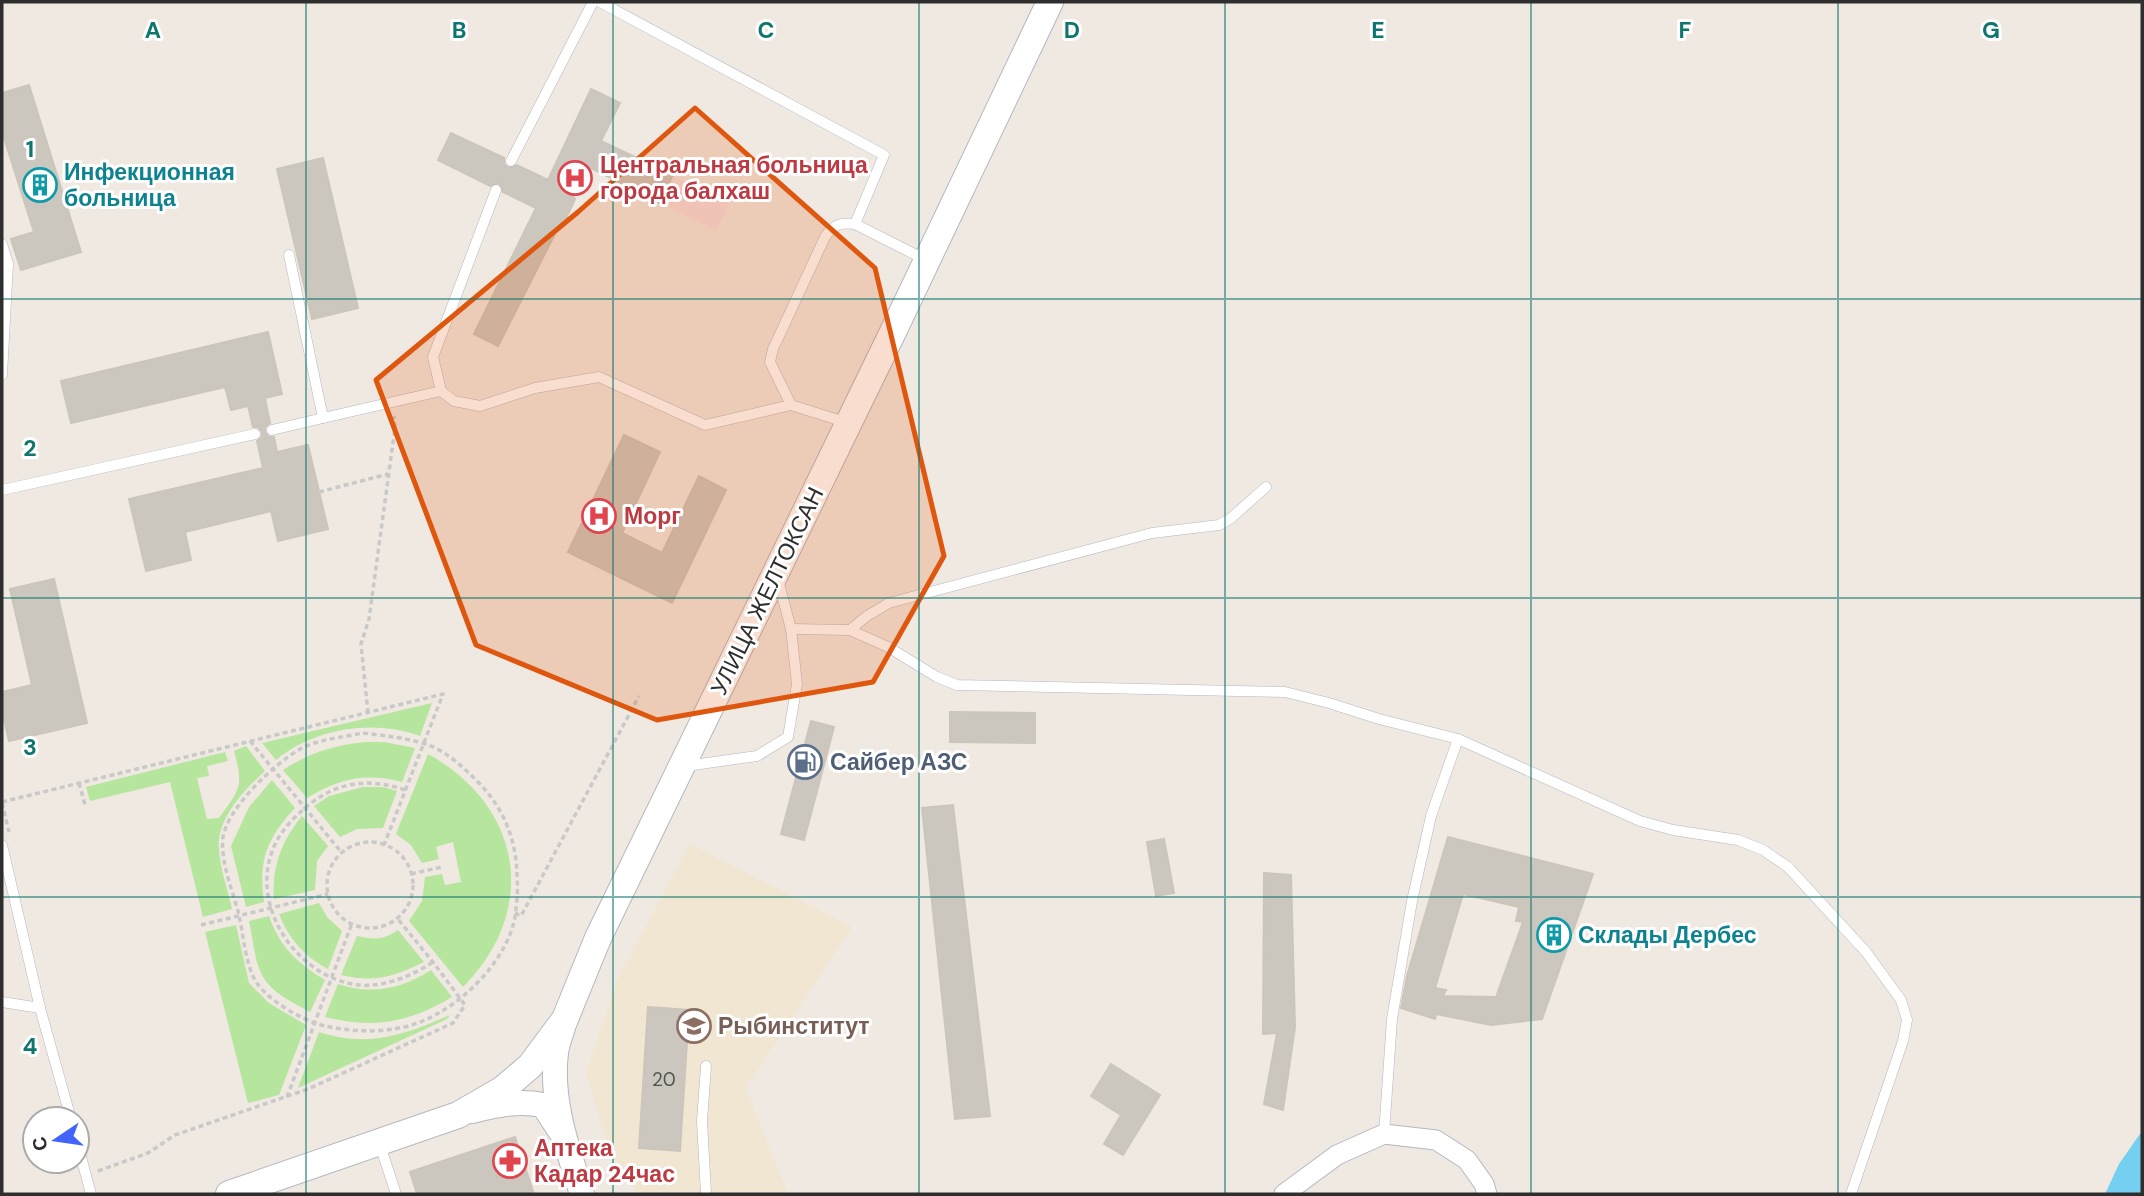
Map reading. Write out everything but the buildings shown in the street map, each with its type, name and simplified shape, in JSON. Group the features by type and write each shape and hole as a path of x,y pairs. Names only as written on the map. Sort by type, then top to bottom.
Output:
{"main road":[{"name":"УЛИЦА ЖЕЛТОКСАН","path":"565,1019 598,938 1050,2"},
{"path":"229,1194 458,1115 503,1089 530,1066 565,1019"}],"street":[{"name":"УЛИЦА ЖЕЛТОКСАН","path":"565,1019 556,1054 558,1100 565,1140 582,1194"},
{"path":"458,1115 525,1101 543,1105 565,1140"},
{"path":"1284,1194 1337,1155 1384,1134 1436,1140 1467,1160 1488,1194"}],"lane":[{"path":"511,161 593,2"},
{"path":"600,2 884,155 855,224"},
{"path":"496,190 433,357 441,391 454,401 480,406 535,388 599,377 705,425 791,405 848,423"},
{"path":"791,405 770,362 773,349 825,237 832,228 842,223 855,224 926,260"},
{"path":"2,244 8,264 2,375"},
{"path":"289,255 323,418"},
{"path":"272,430 441,391"},
{"path":"2,490 255,434"},
{"path":"850,630 867,615 889,603 1152,533 1219,524 1230,519 1266,487"},
{"path":"682,767 757,756 788,737 796,684 791,629 776,572"},
{"path":"791,629 850,630 888,647 937,677 957,685 1285,692 1458,739 1640,821 1673,830 1738,841 1763,849 1788,867 1866,952 1901,1000 1907,1020 1903,1041 1852,1194"},
{"path":"1384,1134 1392,1019 1412,901 1431,816 1458,739"},
{"path":"2,845 40,1008 67,1105"},
{"path":"2,1002 40,1008"},
{"path":"706,1066 702,1121 706,1194"},
{"path":"379,1143 396,1194"},
{"path":"86,1175 91,1194"}],"path":[{"path":"368,713 361,644 369,619 395,428 394,403"},
{"path":"319,492 388,474"},
{"path":"2,802 443,694 384,845"},
{"path":"515,913 522,916 639,696"},
{"path":"363,733 404,737 433,747 461,766 489,793 505,819 516,850 518,891 515,913 505,945 482,977 461,998 431,1018 400,1028 374,1031 341,1029 315,1023 268,995 253,977 225,864 223,837 236,808 273,770 303,748 363,733"},
{"path":"250,741 342,853"},
{"path":"405,790 369,782 351,784 317,798 305,808 282,832 272,850 268,869 271,908 278,927 290,946 307,963 332,978 354,985 376,984 400,979 433,962"},
{"path":"79,783 85,805"},
{"path":"363,842 384,845 401,855 411,874 412,894 407,908 384,925 370,928 352,923 343,918 328,894 327,880 331,867 350,847 363,842"},
{"path":"411,874 442,867"},
{"path":"201,925 328,894"},
{"path":"91,1173 148,1153 175,1135 287,1097 453,1023 465,1005 397,918"},
{"path":"287,1097 352,923"}],"highlighted area":[{"path":"695,108 875,268 944,556 873,682 657,720 476,645 376,380 578,212"}],"shaded area":[{"path":"673,176 729,203 717,231 660,203"},
{"name":"Рыбинститут","path":"690,844 852,927 746,1088 788,1194 636,1194 631,1180 610,1154 586,1073 617,980"}],"green space":[{"path":"432,703 420,736 383,728 345,730 308,740 276,760 262,743"},
{"path":"365,742 384,742 415,748 402,782 376,778 353,779 330,786 307,798 283,770 322,751"},
{"path":"246,746 265,771 233,806 219,838 221,864 232,909 203,917 170,782 90,801 86,787 225,752 228,761 207,766 209,776 197,778 207,819 219,818 238,787 239,772 234,751"},
{"path":"428,754 460,776 484,801 501,830 510,861 511,893 503,925 487,957 463,987 409,921 422,901 425,877 442,874 445,885 461,882 453,842 436,847 439,859 422,863 411,845 396,834"},
{"path":"272,780 295,808 271,840 267,851 262,874 264,902 246,907 231,846 249,807"},
{"path":"363,787 383,787 397,791 383,828 357,829 340,837 314,806 329,796"},
{"path":"302,816 328,846 317,861 315,890 274,899 279,855 288,835"},
{"path":"319,903 327,917 342,931 328,969 298,946 279,914"},
{"path":"269,916 278,937 291,953 325,980 310,1012 277,992 259,969 249,921"},
{"path":"236,925 249,983 269,1003 306,1025 279,1095 248,1103 205,932"},
{"path":"398,930 424,962 384,977 341,975 357,936 378,938"},
{"path":"431,970 452,997 421,1013 375,1023 325,1017 338,984 362,989 386,988 409,982"},
{"path":"450,1015 447,1019 298,1088 319,1032 354,1039 386,1037"}],"water":[{"path":"2142,1131 2142,1194 2105,1194 2119,1164"}],"place":[{"name":"Центральная больница города балхаш","path":"575,178"},
{"name":"Инфекционная больница","path":"40,185"},
{"name":"Морг","path":"599,516"},
{"name":"Сайбер АЗС","path":"805,762"},
{"name":"Склады Дербес","path":"1554,935"},
{"name":"Рыбинститут","path":"694,1026"},
{"name":"Аптека Кадар 24час","path":"510,1161"}]}
